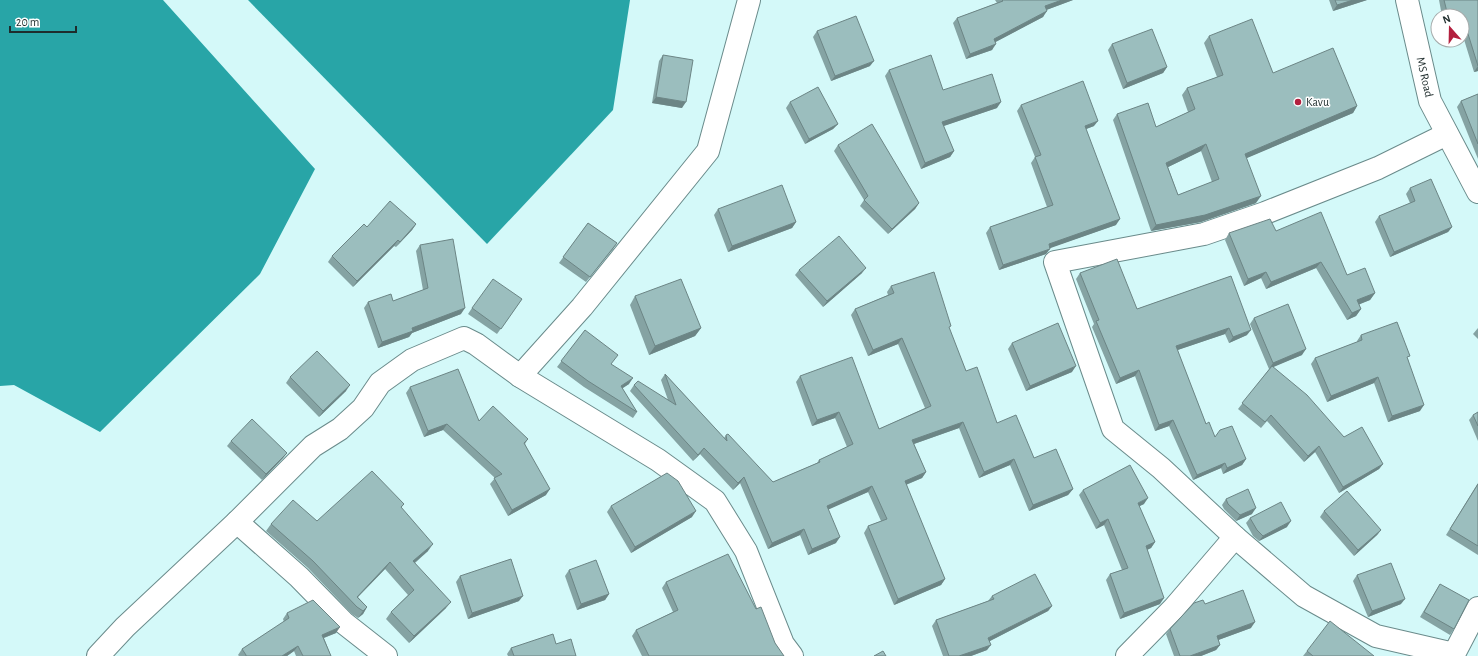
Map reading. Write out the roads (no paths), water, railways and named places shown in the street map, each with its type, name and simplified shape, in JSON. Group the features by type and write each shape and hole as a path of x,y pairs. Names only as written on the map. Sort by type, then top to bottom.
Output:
{"street":[{"path":"520,376 582,307 708,151 749,0"},
{"name":"MS Road","path":"1407,0 1430,101 1478,192"},
{"path":"1447,134 1378,168 1265,213 1204,234 1055,262 1113,429 1161,468 1235,537 1304,596 1376,636 1454,655 1478,608"},
{"path":"98,656 130,622 237,522 313,446 340,429 363,408 380,383 412,360 464,338 476,344 520,376 658,460 715,501 746,551 783,644 792,656"},
{"path":"237,522 299,577 344,623 386,656"},
{"path":"1127,656 1174,608 1235,537"}],"water":[{"path":"0,0 163,0 315,169 260,274 100,432 14,385 0,386"},
{"path":"248,0 630,0 613,110 487,244"}],"place":[{"name":"Kavu","path":"1298,102"}]}
